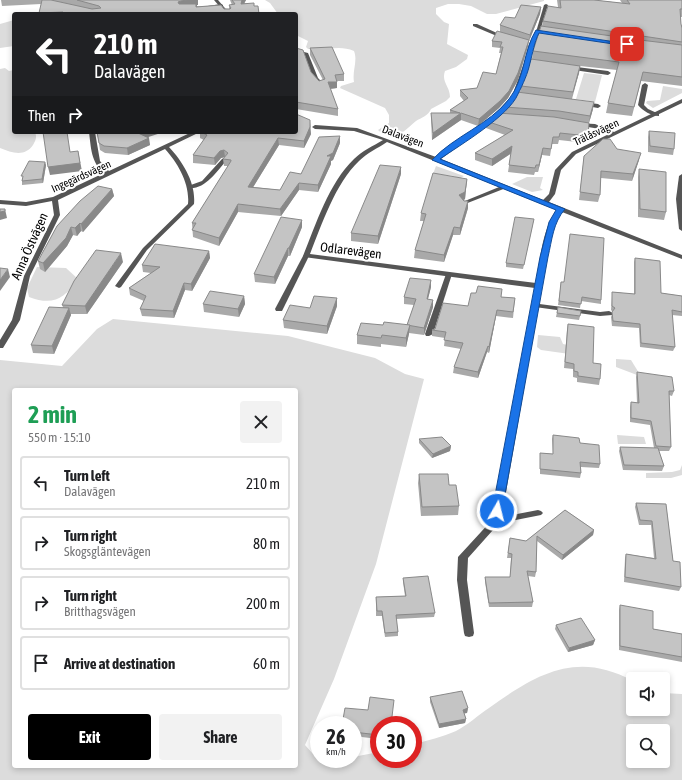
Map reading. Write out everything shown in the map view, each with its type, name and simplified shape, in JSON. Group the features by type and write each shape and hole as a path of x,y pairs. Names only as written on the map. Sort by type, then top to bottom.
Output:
{"street":[{"path":"216,0 227,12"},
{"path":"197,8 221,4"},
{"path":"436,160 496,116 515,96 528,63 528,44 538,31 546,6"},
{"path":"475,26 514,40"},
{"path":"538,31 557,34"},
{"path":"613,42 653,48"},
{"path":"632,59 636,45"},
{"path":"298,52 306,54 316,78 321,84"},
{"path":"528,63 534,64"},
{"path":"561,67 608,73"},
{"path":"646,85 641,105 646,110 657,114"},
{"path":"515,96 522,97"},
{"name":"Trälåsvägen","path":"545,202 552,194 558,170 567,158 579,149 681,102"},
{"path":"575,103 598,106"},
{"path":"496,116 503,117"},
{"path":"573,124 595,126 614,134"},
{"name":"Dalavägen","path":"315,127 355,129 387,140 682,257"},
{"path":"92,134 98,164 101,169 109,174"},
{"name":"Ingegärdsvägen","path":"0,202 26,204 55,199 167,148 194,134"},
{"name":"Odlarevägen","path":"387,140 356,159 348,168 336,190 306,256 539,286"},
{"path":"119,286 145,249 191,204 192,199 190,187 173,153 167,148"},
{"path":"190,187 204,182 224,160"},
{"path":"682,176 679,199 682,228"},
{"path":"462,203 504,187"},
{"name":"Anna Östvägen","path":"0,346 16,320 27,276 57,215 55,199"},
{"path":"469,632 462,580 463,557 496,521 535,305 552,222 556,214 561,209"},
{"path":"278,310 306,256"},
{"path":"429,334 450,274"},
{"path":"535,305 600,314 609,313"},
{"path":"496,521 538,513"}],"shaded area":[{"path":"265,0 544,0 496,14 487,14 471,6 459,4 448,4 436,8 436,14 444,22 449,24 447,44 468,55 467,59 456,67 445,71 444,78 450,93 450,97 446,101 431,109 427,115 416,121 403,132 396,135 382,133 378,130 389,123 389,115 385,108 340,88 341,86 354,82 354,51 342,48 320,50 308,49 306,47 308,41 298,36 298,12 277,12 270,3"},
{"path":"12,21 12,46 0,48 0,24"},
{"path":"5,68 9,71 12,70 12,134 36,135 30,149 22,153 0,148 0,69"},
{"path":"584,73 602,75 595,102 576,99"},
{"path":"663,86 682,89 682,93 653,108 646,103 647,101 660,100"},
{"path":"436,166 464,176 459,179 454,176 433,174"},
{"path":"527,177 543,177 540,188 543,190 532,192 512,184"},
{"path":"37,267 66,268 78,279 63,296 51,301 37,300 29,297 27,288"},
{"path":"113,319 288,336 375,358 405,374 424,379 376,564 334,679 318,716 310,716 310,734 305,745 310,751 310,768 362,768 362,755 370,754 370,768 422,768 422,742 446,735 465,726 506,696 540,676 558,670 575,667 593,667 613,672 626,678 626,716 670,716 670,693 682,694 682,780 0,780 0,360 62,366 97,329"},
{"path":"538,335 560,337 563,344 572,346 591,357 541,350 537,347"},
{"path":"616,359 631,360 639,373 637,375 616,367"},
{"path":"617,435 644,437 646,444 618,444"},
{"path":"682,465 682,475 671,478 646,478 646,473 672,472 680,470"}],"building":[{"path":"42,0 51,0 92,9 101,8 99,6 77,0 187,0 178,2 179,4 196,4 196,7 221,5 224,9 230,9 231,8 229,5 235,4 232,0 242,0 241,4 254,3 254,6 258,6 259,12 63,12 39,12"},
{"path":"560,0 594,0 630,4 627,0 682,0 682,9 680,9 682,42 543,21 548,6 561,8"},
{"path":"521,5 541,7 530,35 500,25 505,17 515,18"},
{"path":"541,26 633,39 630,50 633,52 637,51 640,40 682,45 682,77 643,72 634,107 608,103 619,62 533,51"},
{"path":"497,31 529,40 518,73 509,91 479,119 461,113 433,133 431,113 460,113 450,110 468,98 460,90 477,88 483,72 496,74 503,47 500,47 502,42 492,41"},
{"path":"332,47 344,74 335,75 337,82 328,82 338,109 298,102 298,49 303,50 311,72 319,81 325,79 310,48"},
{"path":"531,59 580,66 573,92 521,86"},
{"path":"517,92 594,102 590,116 559,111 505,107"},
{"path":"498,113 554,117 589,123 588,136 560,133 559,137 553,137 551,149 543,148 539,165 536,165 535,168 509,165 512,146 492,159 475,153 513,130 486,121"},
{"path":"298,115 310,120 310,127 304,141 278,138 248,187 280,190 290,172 301,174 319,137 340,136 333,153 327,156 331,156 318,185 299,183 280,209 238,204 219,238 192,230 196,223 192,223 231,161 223,159 228,153 224,150 220,151 214,158 193,155 207,135 205,134 298,134"},
{"path":"649,131 675,133 674,149 650,146"},
{"path":"43,134 67,134 70,152 78,151 80,163 48,167"},
{"path":"97,134 140,134 149,138 127,148 104,146 99,143"},
{"path":"603,139 610,139 617,149 641,153 633,174 601,171 600,195 580,192 584,156"},
{"path":"29,161 45,162 42,179 22,181 23,176 21,176"},
{"path":"380,165 401,167 378,236 351,233"},
{"path":"639,169 666,172 666,212 640,209"},
{"path":"433,173 467,179 465,192 459,195 464,201 468,201 460,228 454,227 444,255 415,250 426,214 421,213"},
{"path":"98,186 112,189 81,224 80,223 75,228 71,227 66,238 43,263 38,261 57,226 80,201"},
{"path":"0,209 5,209 5,211 0,212"},
{"path":"281,217 302,220 274,277 254,274"},
{"path":"515,217 534,219 524,265 506,263"},
{"path":"570,234 604,238 601,300 582,297 581,304 559,301 561,282 564,282"},
{"path":"155,244 209,251 191,284 184,283 173,311 140,309 146,296 129,288 160,267 142,265"},
{"path":"96,250 121,253 85,306 62,305 74,281"},
{"path":"635,258 660,261 661,293 682,296 682,312 672,310 675,347 641,343 640,324 613,321 612,312 615,308 612,306 612,292 635,294"},
{"path":"0,268 8,269 0,280"},
{"path":"410,278 431,280 427,299 433,300 424,328 407,325 416,299 404,297"},
{"path":"478,286 502,289 501,297 515,298 513,312 497,310 489,347 488,346 478,372 454,367 463,343 444,340 446,332 432,330 435,329 443,303 468,306 471,293 476,293"},
{"path":"210,291 244,296 238,309 203,304"},
{"path":"314,296 337,298 327,326 283,320 290,305 310,308"},
{"path":"49,307 69,308 52,346 31,345"},
{"path":"558,307 581,311 580,316 557,313"},
{"path":"384,322 410,325 406,338 382,335 381,338 357,335 361,323 383,325"},
{"path":"568,324 594,327 593,363 601,364 600,379 578,376 578,372 574,371 574,364 565,362"},
{"path":"637,372 672,377 674,391 669,391 671,447 656,446 651,421 631,418 631,402 639,403"},
{"path":"553,435 579,438 580,443 599,445 600,464 580,462 581,473 540,469 540,453 553,454"},
{"path":"442,437 451,446 433,454 419,439"},
{"path":"620,447 658,448 664,466 624,465"},
{"path":"419,474 448,474 449,485 456,485 459,506 422,507"},
{"path":"636,503 666,504 673,561 680,562 681,587 625,577 626,554 656,559 652,521 640,520"},
{"path":"565,510 594,530 563,555 537,536 536,572 527,571 533,602 489,603 485,577 510,577 512,554 508,553 510,538 526,541"},
{"path":"428,576 435,613 396,615 398,632 385,633 382,611 377,611 376,597 406,596 403,578"},
{"path":"620,605 653,611 653,629 682,634 682,657 620,646"},
{"path":"581,618 595,640 569,648 556,625"},
{"path":"462,691 468,708 463,710 466,719 439,724 430,697"},
{"path":"370,697 394,700 392,716 370,716 370,734 362,733 362,716 344,716 345,708 368,710"}],"route":[{"path":"497,511 544,257 552,222 556,214 561,209 436,160 496,116 515,96 528,63 531,44 538,31 627,44"}]}
